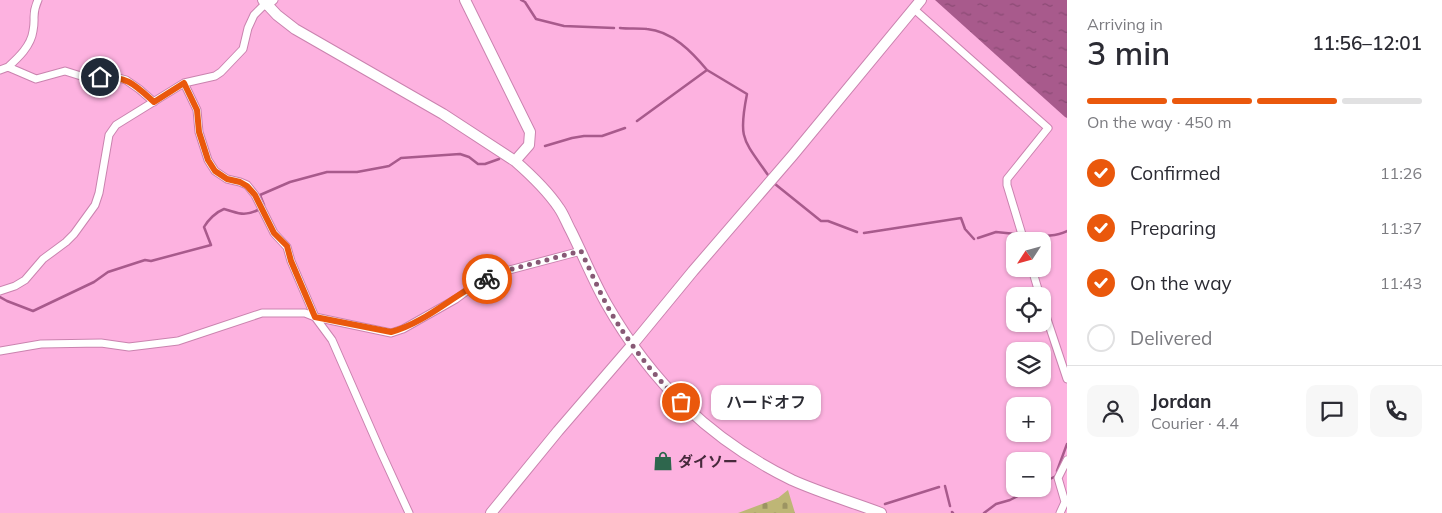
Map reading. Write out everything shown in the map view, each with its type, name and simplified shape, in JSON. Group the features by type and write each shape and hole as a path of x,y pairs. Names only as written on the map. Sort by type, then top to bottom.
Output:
{"street":[{"path":"0,70 8,67 19,57 29,43 34,32 34,10 38,0"},
{"path":"466,0 530,132 528,145 515,161"},
{"path":"491,513 921,0"},
{"path":"0,292 25,280 44,259 74,234 95,205 99,193 109,135 116,125 184,83 214,76 221,72 243,49 248,28 254,16 268,2 277,15 295,29 486,140 515,161 544,189 559,208 602,296 618,323 670,391 692,414 730,444 768,467 793,480 881,513"},
{"path":"914,9 1048,128 1007,179 1007,185 1021,232"},
{"path":"8,67 36,78 65,71 84,77 115,77 126,80 154,102"},
{"path":"184,83 197,110 199,132 208,160 215,171 227,179 247,186 255,195 274,233 287,246 291,261 315,317 332,340 409,513"},
{"path":"0,351 41,344 101,343 129,347 178,341 270,312 305,312 315,317 391,332 403,329 456,298 474,285 498,273 581,251"},
{"path":"1051,331 1067,379"},
{"path":"1060,513 1064,502 1058,478 1067,460"}],"green space":[{"path":"788,490 795,513 738,513 778,498"}],"water":[{"path":"935,0 1067,0 1067,118 1065,117"}],"waterway":[{"path":"521,0 525,2 536,19 564,26 614,28"},
{"path":"620,28 647,29 665,34 681,44 707,70"},
{"path":"637,121 707,70 747,94 743,121 745,138 768,175"},
{"path":"545,146 572,138 602,136 625,128"},
{"path":"264,205 260,195 290,182 327,172 357,172 384,167 401,158 460,154 469,157 478,164 485,164 499,159"},
{"path":"775,184 821,221 828,221 857,232"},
{"path":"0,297 33,311 94,282 108,272 145,260 151,261 211,245 204,227 218,212 224,209 245,214 258,210"},
{"path":"864,233 961,218 965,229 974,239"},
{"path":"1051,235 1067,231"},
{"path":"978,238 996,232 1006,233"},
{"path":"1057,471 1067,444"},
{"path":"1051,478 1056,476"},
{"path":"945,486 950,506"},
{"path":"885,504 939,487"},
{"path":"984,513 996,504 1016,497"}],"way so far":[{"path":"487,279 498,273 581,251 602,296 618,323 650,368 681,402"}],"place":[{"name":"ハードオフ","path":"681,402"},
{"name":"ダイソー","path":"663,461"}],"route":[{"path":"100,77 115,77 126,80 154,102 184,83 197,110 199,132 208,160 215,171 227,179 247,186 255,195 274,233 287,246 291,261 315,317 391,332 403,329 487,279"}]}
